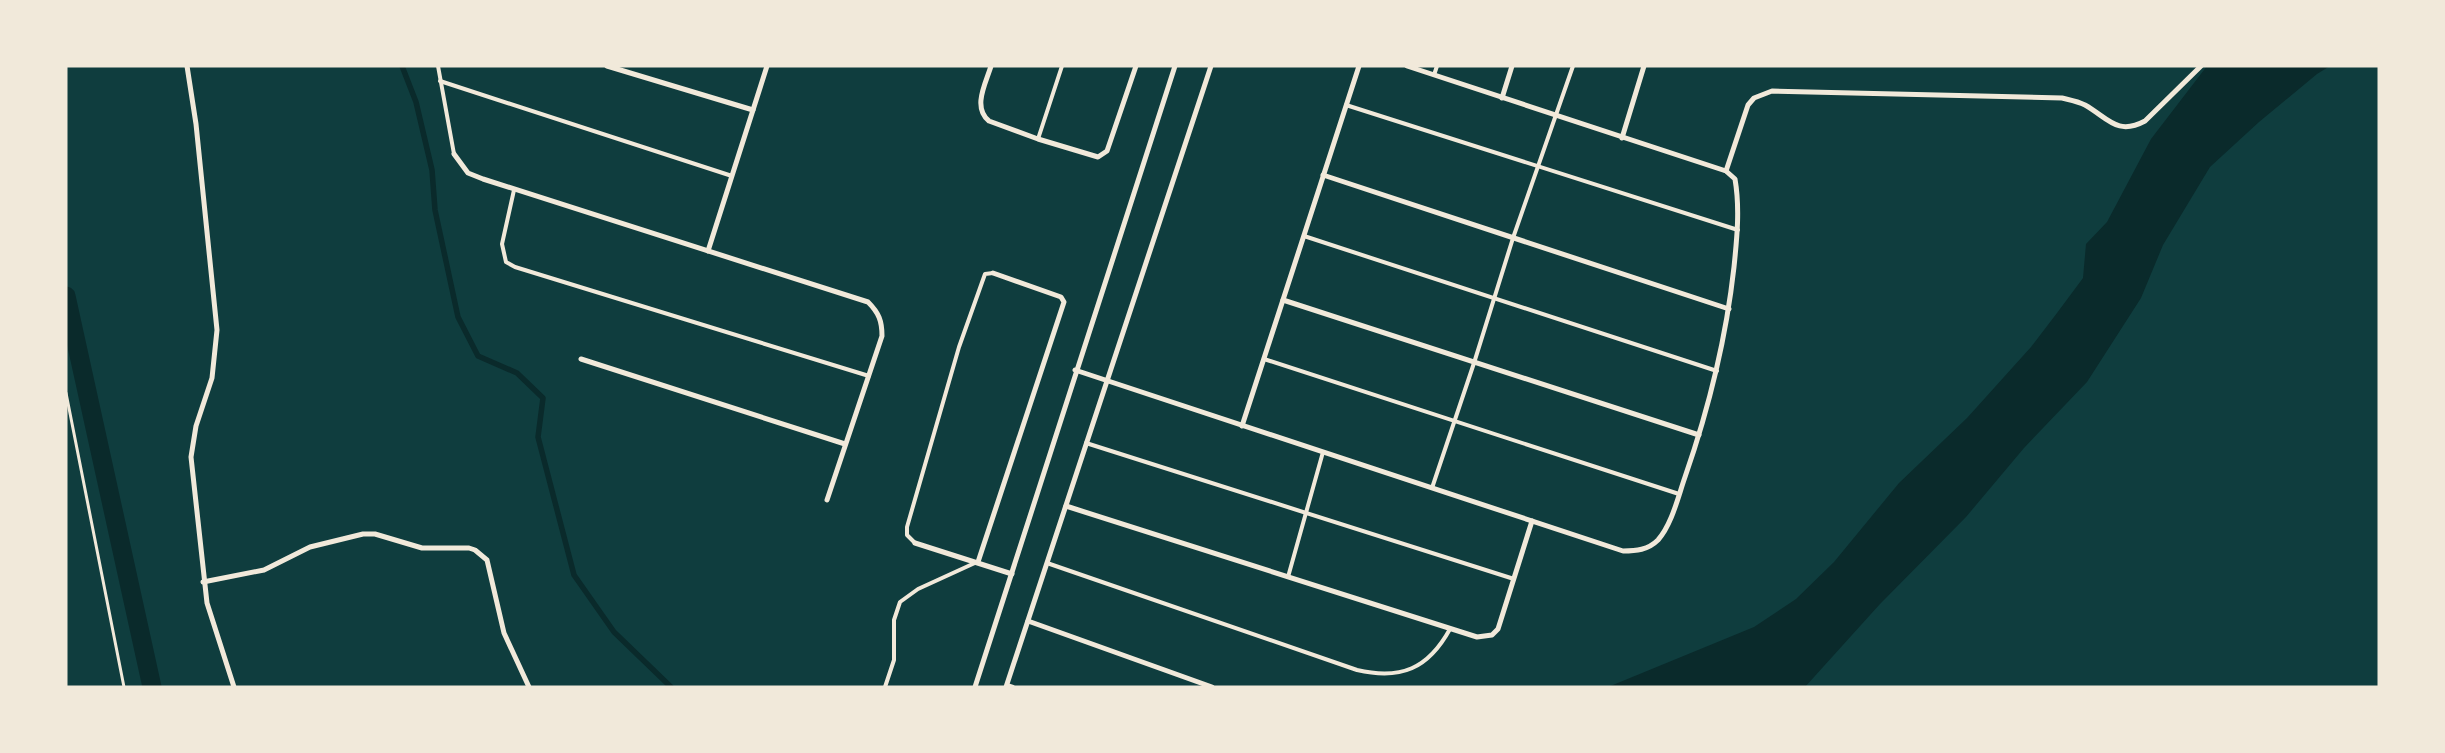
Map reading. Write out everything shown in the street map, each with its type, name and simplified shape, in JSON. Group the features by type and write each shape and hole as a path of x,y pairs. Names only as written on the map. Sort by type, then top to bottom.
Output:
{"street":[{"path":"187,66 196,124 217,330 212,378 196,426 191,457 203,582 207,603 234,687"},
{"path":"607,66 753,110"},
{"path":"708,251 767,66"},
{"path":"991,66 981,96 982,116 989,121 1038,140 1092,156 1104,154 1107,150 1136,66"},
{"path":"974,687 1012,574 1075,370 1175,66"},
{"path":"1006,686 1211,66"},
{"path":"1242,426 1359,66"},
{"path":"1075,370 1623,550 1636,551 1649,547 1660,536 1679,494 1699,435 1717,371 1729,309 1738,230 1735,180 1726,170 1622,138 1407,66"},
{"path":"1502,98 1512,66"},
{"path":"1622,138 1644,66"},
{"path":"1726,170 1748,105 1754,98 1772,91 2062,98 2085,105 2116,126 2124,128 2134,127 2145,121 2201,66"},
{"path":"454,154 468,173 514,190 868,302 877,311 882,322 882,336 827,500"},
{"path":"1323,175 1729,309"},
{"path":"978,562 1064,302 1062,297 993,273"},
{"path":"1283,300 1699,435"},
{"path":"581,359 845,444"},
{"path":"1066,506 1477,637 1492,635 1498,629 1532,521"},
{"path":"203,582 264,570 310,547 363,534 375,534 422,548 469,548 487,560 504,633 529,687"},
{"path":"915,543 1012,574"},
{"path":"1028,621 1212,687"}],"lane":[{"path":"438,66 454,154"},
{"path":"1038,140 1062,66"},
{"path":"1434,75 1437,66"},
{"path":"1432,488 1513,238 1574,66"},
{"path":"440,81 732,176"},
{"path":"1346,105 1738,230"},
{"path":"514,190 502,244 506,262 515,267 870,376"},
{"path":"1304,236 1717,371"},
{"path":"915,543 907,535 907,527 959,347 985,274 993,273"},
{"path":"1264,359 1679,494"},
{"path":"1086,444 1514,579"},
{"path":"1288,577 1323,452"},
{"path":"885,687 894,660 894,620 900,602 918,589 978,562"},
{"path":"1047,563 1357,670 1374,674 1388,674 1422,664 1439,649 1450,629"},
{"path":"1006,686 1013,687"}],"path":[{"path":"66,393 124,687"}],"water":[{"path":"2207,66 2330,66 2317,74 2259,122 2210,167 2163,245 2141,298 2087,382 2024,448 1966,517 1880,604 1805,687 1608,687 1754,627 1796,599 1834,562 1899,483 1967,418 2031,347 2057,313 2083,278 2086,244 2107,222 2151,139"}],"waterway":[{"path":"402,66 416,102 432,170 435,210 458,317 478,356 517,373 543,398 538,437 574,575 614,632 671,687"},
{"path":"66,296 152,687"}]}
